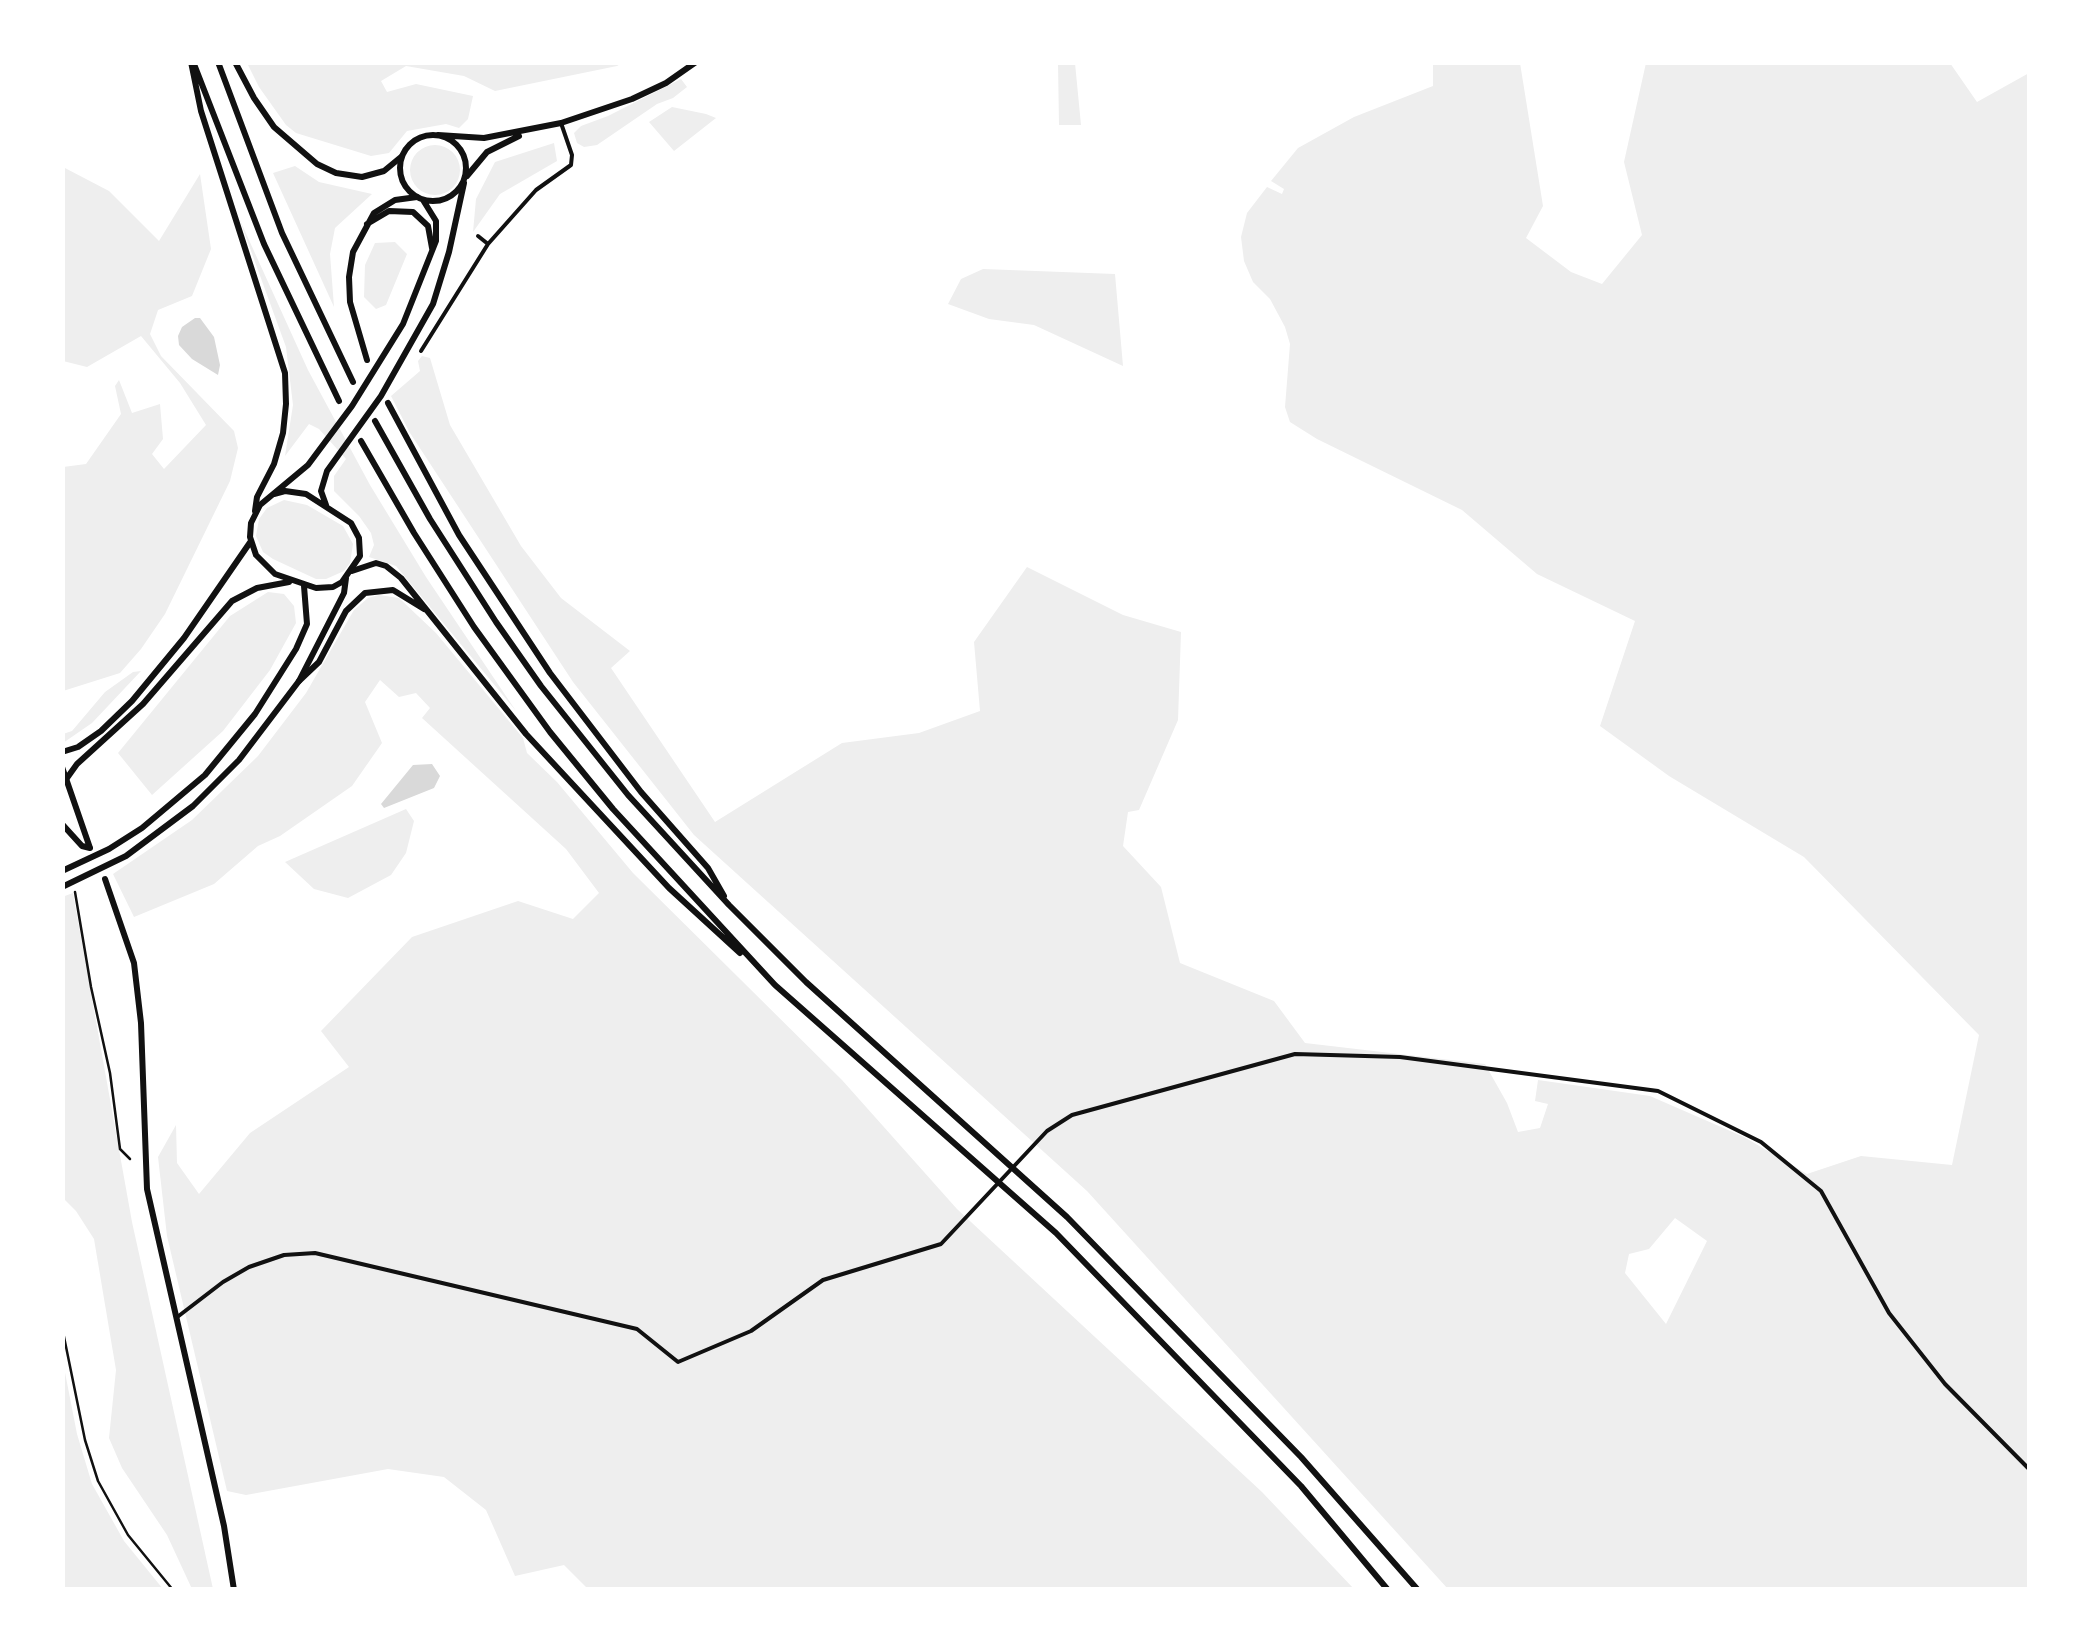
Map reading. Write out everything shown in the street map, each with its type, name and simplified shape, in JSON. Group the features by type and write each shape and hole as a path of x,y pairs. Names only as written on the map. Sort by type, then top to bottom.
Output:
{"main road":[{"path":"192,62 264,244 340,401"},
{"path":"192,62 201,111 284,373 283,433 277,458 257,497 250,523 251,541 266,566 282,578 304,586"},
{"path":"218,62 282,234 353,382"},
{"path":"235,62 274,127 291,145 317,164 342,174 365,177 388,168 417,139 438,135 480,138 560,123 632,99 666,83 696,62"},
{"path":"367,360 353,319 348,286 354,252 370,216 406,196 436,202 449,198 485,153 524,132"},
{"path":"326,507 323,480 404,358 440,283 467,162 461,149 438,135"},
{"path":"255,511 301,472 352,406 415,300 436,245 436,223 404,183 401,157"},
{"path":"367,224 391,210 413,212 428,226 432,248"},
{"path":"388,403 459,535 550,673 641,792 708,868 729,906"},
{"path":"375,421 439,534 541,686 628,795 729,906 806,982 1067,1217 1302,1458 1418,1590"},
{"path":"360,441 474,627 550,732 613,809 775,984"},
{"path":"274,494 286,490 304,494 348,520 357,534 360,556 299,682"},
{"path":"62,752 78,747 101,731 132,701 184,638 251,541"},
{"path":"62,799 77,764 143,704 234,599 254,588 280,582 330,587 371,564 386,566 403,580 526,734 638,856 775,984 1056,1233 1301,1486 1388,1590"},
{"path":"62,871 142,828 205,775 255,714 284,670 307,624 304,586"},
{"path":"62,887 115,863 193,806 239,760 319,662 346,611 362,594 390,589 425,610"},
{"path":"62,766 90,848 82,846 62,824"},
{"path":"105,879 134,963 145,1174 224,1526 234,1590"}],"street":[{"path":"424,350 488,244 536,190 570,166 572,155 560,123"},
{"path":"478,236 488,244"},
{"path":"176,1318 250,1267 284,1255 315,1253 637,1328 678,1362 751,1331 824,1280 938,1246 1052,1126 1084,1110 1295,1054 1400,1057 1658,1091 1762,1142 1821,1190 1889,1313 1945,1384 2030,1470"}],"lane":[{"path":"62,1327 84,1440 102,1490 128,1535 173,1590"}],"path":[{"path":"75,892 110,1073 120,1149 130,1159"}],"shaded area":[{"path":"247,63 622,63 495,91 464,76 406,66 381,81 387,92 416,84 473,96 468,119 459,128 446,124 407,131 389,153 371,156 296,133 259,87"},
{"path":"1058,63 1075,63 1081,125 1059,125"},
{"path":"1433,63 1520,63 1543,206 1526,238 1571,272 1602,284 1642,235 1624,162 1646,63 1950,63 1977,102 2029,73 2029,1589 1448,1589 1087,1191 694,835 573,682 410,433 391,396 420,371 418,361 422,356 430,358 450,425 521,546 561,598 630,651 611,668 715,822 842,743 919,733 980,711 974,642 1027,567 1123,615 1181,632 1178,720 1139,810 1128,812 1123,846 1161,887 1180,963 1274,1001 1305,1043 1485,1064 1518,1132 1540,1128 1548,1104 1535,1101 1538,1080 1650,1096 1744,1137 1807,1174 1861,1156 1952,1165 1979,1035 1804,857 1669,776 1600,726 1635,621 1537,574 1462,510 1290,422 1285,407 1290,344 1270,299 1253,282 1244,261 1241,237 1247,213 1267,187 1282,194 1284,189 1271,181 1298,148 1354,117 1433,86","holes":["1675,1218 1707,1241 1666,1324 1625,1273 1629,1254 1649,1249"]},
{"path":"681,79 687,87 673,98 657,104 597,145 584,147 577,143 574,133 581,126"},
{"path":"672,107 716,118 674,151 649,122"},
{"path":"554,143 557,161 500,194 473,232 476,199 495,162"},
{"path":"435,145 453,152 460,170 453,188 435,195 417,188 410,170 417,152"},
{"path":"295,166 319,182 372,194 335,228 330,254 334,307 273,173"},
{"path":"63,167 109,191 159,241 200,174 211,249 192,296 158,310 150,334 161,356 234,431 238,448 230,481 165,614 141,649 120,673 63,691 63,467 86,464 121,414 115,386 119,380 132,413 160,404 163,439 152,454 164,469 206,425 180,383 141,336 87,367 63,361"},
{"path":"239,218 308,370 370,485 516,711 396,566 369,557 374,545 371,533 334,491 334,476 346,459 319,429 309,424 285,456 293,405 286,347"},
{"path":"395,242 407,254 386,305 376,309 364,297 365,265 375,243"},
{"path":"983,269 1115,274 1123,366 1034,325 989,319 948,304 961,279"},
{"path":"200,318 214,337 220,365 218,375 192,359 179,345 182,327"},
{"path":"284,500 307,505 343,526 353,544 350,563 344,571 316,579 263,552 256,536 259,519 267,508"},
{"path":"268,592 284,594 294,606 296,623 270,670 223,731 152,795 118,753 230,616"},
{"path":"368,598 399,598 436,633 523,738 527,753 557,782 633,873 842,1080 957,1209 1262,1492 1354,1589 588,1589 564,1565 515,1576 486,1510 444,1477 388,1469 246,1495 227,1491 167,1236 158,1157 176,1125 177,1163 199,1194 250,1133 349,1067 321,1031 412,937 518,901 573,919 599,893 566,849 422,718 430,708 416,693 399,697 380,680 365,702 382,743 352,786 280,836 258,846 214,884 134,917 113,874 192,820 258,756 306,693 354,610"},
{"path":"141,671 92,723 63,743 63,734 72,731 105,692 133,672"},
{"path":"432,764 440,776 434,788 384,808 381,804 413,765"},
{"path":"406,809 414,821 406,853 391,875 348,898 314,889 285,862"},
{"path":"73,893 132,1222 213,1589 192,1589 167,1535 122,1468 109,1438 116,1370 94,1239 63,1198 62,897"},
{"path":"62,1357 77,1434 92,1484 124,1541 163,1589 63,1589"}]}
